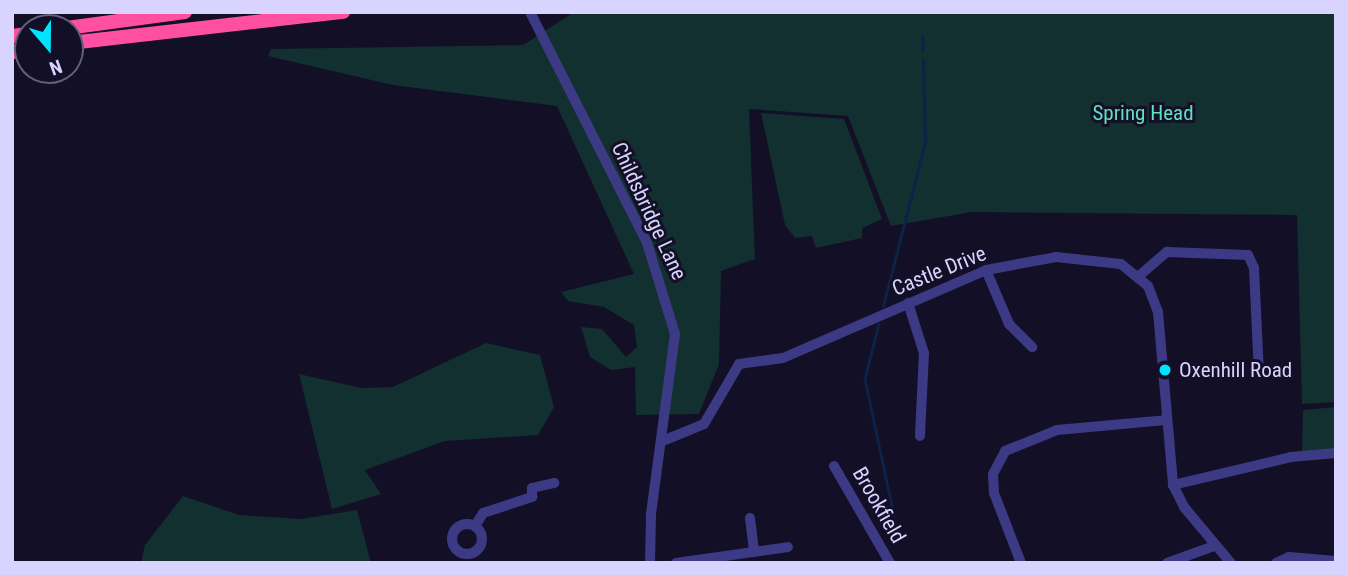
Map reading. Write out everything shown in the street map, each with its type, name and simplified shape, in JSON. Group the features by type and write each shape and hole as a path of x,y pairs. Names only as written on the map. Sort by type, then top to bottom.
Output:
{"highway":[{"path":"84,26 185,12"},
{"path":"84,41 343,12"}],"street":[{"name":"Childsbridge Lane","path":"530,12 635,216 664,288 675,334 665,440 651,515 650,563"},
{"path":"1231,563 1214,546 1173,485 1158,312 1139,276 1167,252 1248,255 1254,268 1259,373"},
{"name":"Castle Drive","path":"665,440 705,424 739,364 783,358 986,270 1061,257 1121,264 1139,276"},
{"path":"986,270 1009,324 1031,347"},
{"path":"908,303 925,353 920,436"},
{"path":"1021,563 994,493 993,474 1005,451 1057,430 1166,420"},
{"path":"1173,485 1291,457 1336,453"},
{"name":"Brookfield","path":"834,466 890,563"},
{"path":"475,526 483,513 532,497 533,488 554,483"},
{"path":"750,518 754,552"},
{"path":"460,526 475,526 482,543 471,558 458,551 452,538 460,526"},
{"path":"1167,563 1214,546"},
{"path":"676,563 788,547"},
{"path":"1276,563 1289,557 1336,561"}],"green space":[{"name":"Spring Head","path":"1336,12 1336,402 1302,404 1297,215 972,212 891,226 848,116 749,109 755,259 721,271 719,364 699,414 636,415 635,367 611,370 590,357 581,327 602,329 626,357 637,347 634,325 604,307 568,301 561,292 634,274 557,106 393,85 268,56 271,49 523,45 571,14"},
{"path":"761,113 844,119 882,219 862,228 862,238 816,248 812,236 795,238 785,225"},
{"path":"486,343 540,355 554,407 538,435 445,441 365,470 381,494 332,509 299,374 361,388 393,387"},
{"path":"1336,407 1336,449 1302,452 1303,410"},
{"path":"183,496 239,515 301,519 357,510 371,563 141,563 145,545"}],"waterway":[{"path":"923,36 923,50"},
{"path":"883,306 925,143 923,60"},
{"path":"879,324 865,379 894,516"}],"place":[{"name":"Oxenhill Road","path":"1165,370"}]}
